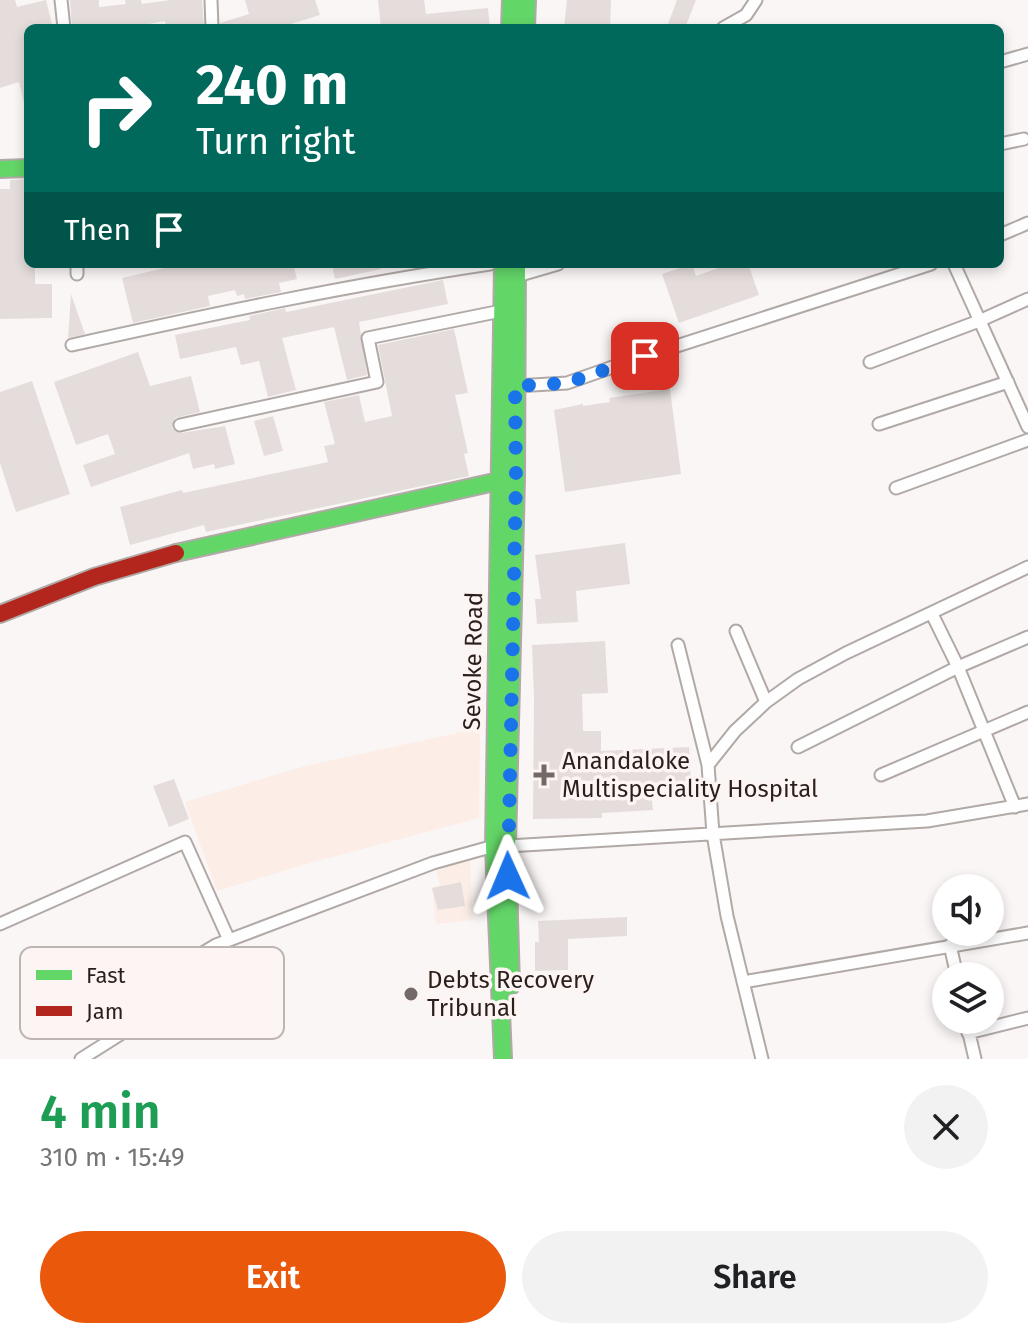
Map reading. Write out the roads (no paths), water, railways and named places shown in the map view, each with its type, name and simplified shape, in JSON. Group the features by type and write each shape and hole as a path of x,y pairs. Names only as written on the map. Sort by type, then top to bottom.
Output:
{"main road":[{"path":"510,24 511,0"},
{"path":"526,24 527,0"},
{"path":"0,169 24,168"},
{"name":"Sevoke Road","path":"503,268 498,480 507,513"},
{"name":"Sevoke Road","path":"503,1059 501,846 507,513 516,479 517,270"},
{"path":"0,614 94,577 166,555 498,480 516,479"},
{"name":"Sevoke Road","path":"501,846 513,1059"}],"street":[{"path":"61,0 64,24"},
{"path":"211,0 212,24"},
{"path":"730,24 746,15 756,0"},
{"path":"1004,61 1028,54"},
{"path":"1004,143 1024,139"},
{"path":"1004,233 1028,223"},
{"path":"72,345 331,290 466,268"},
{"path":"956,268 1027,422"},
{"path":"515,386 567,383 585,378 898,269"},
{"path":"870,362 1028,299"},
{"path":"180,425 377,382 368,338 501,311"},
{"path":"879,424 1008,382"},
{"path":"896,488 1028,440"},
{"path":"708,765 735,731 766,702 798,679 1028,567"},
{"path":"932,614 958,667 1015,807"},
{"path":"736,631 766,702"},
{"path":"798,747 958,667 1028,637"},
{"path":"678,645 708,765 713,834 727,916 762,1059"},
{"path":"881,775 1028,712"},
{"path":"214,947 433,863 501,846 927,821 1028,804"},
{"path":"0,924 185,842 229,940"},
{"path":"1004,937 1028,933"},
{"path":"743,982 944,946"},
{"path":"1004,1024 1028,1018"},
{"path":"968,1034 975,1059"},
{"path":"81,1059 113,1039"}],"place":[{"name":"Anandaloke Multispeciality Hospital","path":"544,775"},
{"name":"Debts Recovery Tribunal","path":"411,994"}]}
